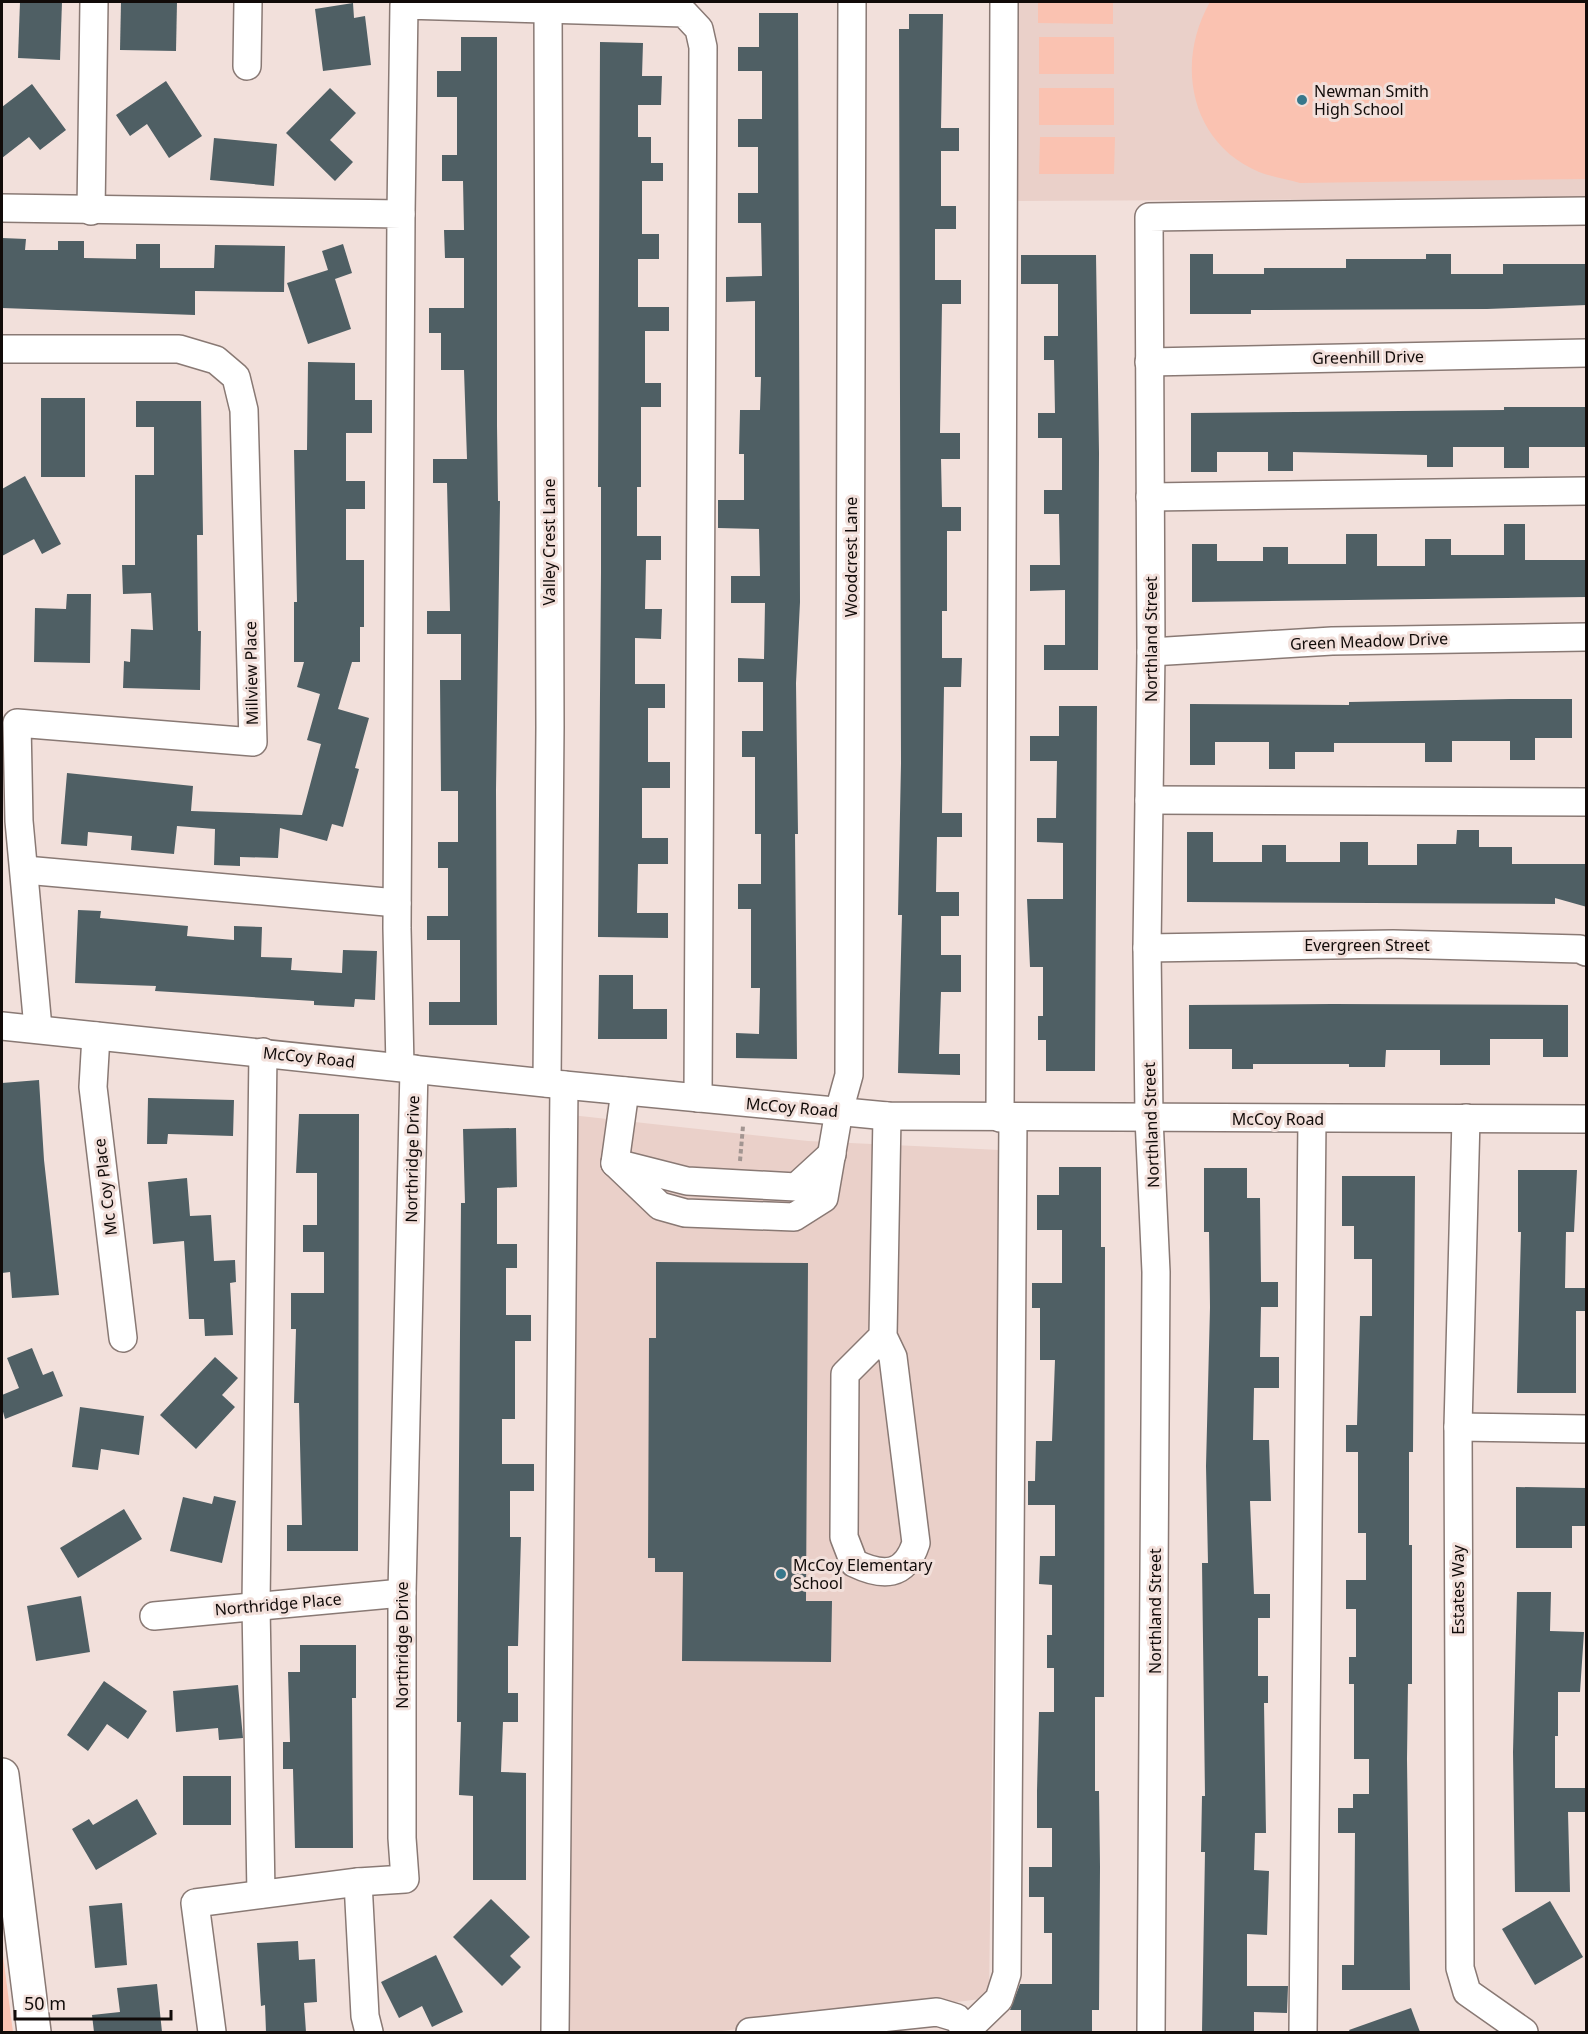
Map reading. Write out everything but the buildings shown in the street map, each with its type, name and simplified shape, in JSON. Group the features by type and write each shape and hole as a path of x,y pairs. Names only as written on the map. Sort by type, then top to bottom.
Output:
{"main road":[{"path":"2,1775 34,2032"}],"street":[{"path":"91,211 94,2"},
{"path":"246,66 248,2"},
{"name":"Woodcrest Lane","path":"625,1091 615,1162 687,1181 796,1187 832,1154 838,1111 849,1075 852,2"},
{"path":"750,2032 937,2012 957,2018 967,2031 999,1999 1007,1974 1004,2"},
{"name":"Northridge Drive","path":"212,2032 195,1903 357,1882 405,1879 402,1838 402,1593 407,1068 397,903 404,5 548,5"},
{"path":"548,5 684,13 699,29 703,47 698,1098"},
{"name":"Valley Crest Lane","path":"548,5 550,739 555,1084 555,2032"},
{"path":"2,208 401,214"},
{"name":"Northland Street","path":"1151,2032 1156,1272 1149,1118 1147,948 1151,652 1149,218 1587,212"},
{"name":"Millview Place","path":"2,349 179,349 216,360 236,377 244,410 253,742 16,723 19,821 38,1028"},
{"name":"Greenhill Drive","path":"1149,362 1587,353"},
{"path":"1150,497 1587,491"},
{"name":"Green Meadow Drive","path":"1151,652 1332,641 1587,637"},
{"path":"1149,800 1587,802"},
{"path":"25,870 397,903"},
{"name":"Evergreen Street","path":"1147,948 1393,944 1580,949 1587,952"},
{"name":"McCoy Road","path":"2,1026 887,1116 1587,1119"},
{"name":"Mc Coy Place","path":"96,1036 93,1087 123,1338"},
{"path":"261,1894 256,1605 263,1052"},
{"path":"883,1336 846,1374 844,1537 854,1563 874,1573 892,1571 910,1560 916,1543 893,1357 883,1336 887,1116"},
{"name":"Estates Way","path":"1466,1118 1458,1427 1460,1968 1467,1992 1524,2032"},
{"path":"1303,2032 1312,1119"},
{"path":"1458,1427 1587,1429"},
{"name":"Northridge Place","path":"154,1616 402,1593"},
{"path":"357,1882 365,2016 369,2032"}],"path":[{"path":"740,1166 743,1126"}],"shaded area":[{"name":"Newman Smith High School","path":"1018,2 1586,2 1586,198 1015,201"},
{"path":"1038,2 1113,2 1113,24 1038,23"},
{"path":"1210,2 1586,2 1586,179 1300,183 1259,172 1236,159 1217,142 1204,122 1196,99 1192,75 1193,50 1199,26"},
{"path":"1039,37 1114,37 1114,74 1039,74"},
{"path":"1039,88 1114,88 1114,125 1039,125"},
{"path":"1040,137 1115,137 1114,174 1039,174"},
{"name":"McCoy Elementary School","path":"571,1115 808,1141 1000,1150 989,1998 714,2032 566,2032"},
{"path":"2,1948 13,2032 2,2032"}],"place":[{"name":"Newman Smith High School","path":"1302,100"},
{"name":"McCoy Elementary School","path":"781,1574"}]}
